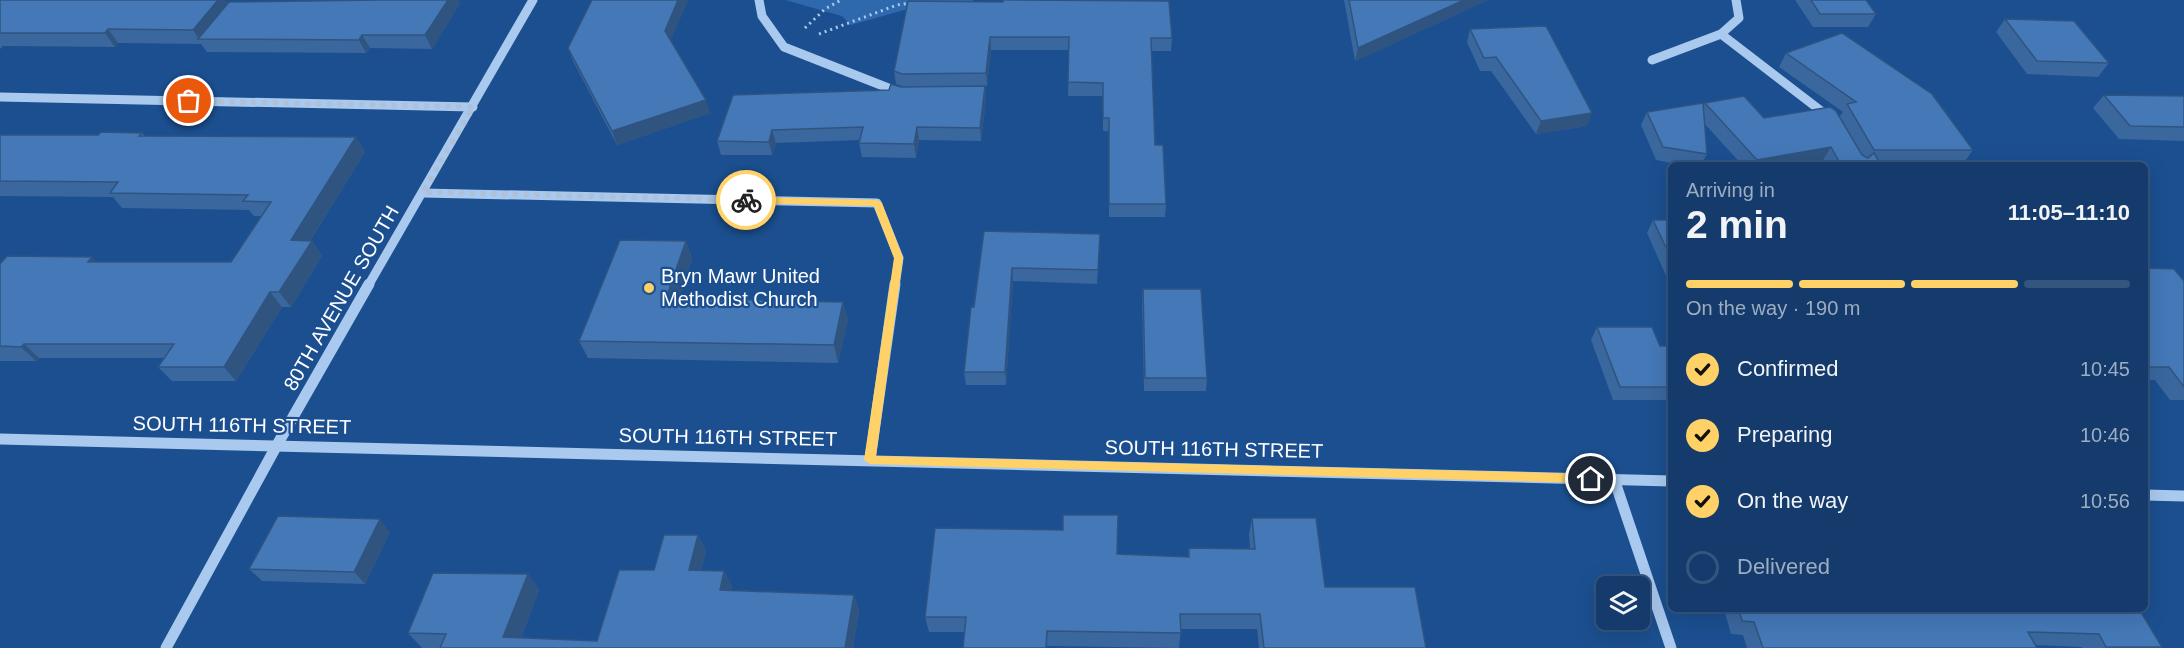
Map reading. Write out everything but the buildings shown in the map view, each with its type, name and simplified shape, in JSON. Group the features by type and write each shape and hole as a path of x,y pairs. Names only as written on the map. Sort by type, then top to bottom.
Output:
{"street":[{"name":"80TH AVENUE SOUTH","path":"166,648 277,445 533,0"},
{"path":"759,0 762,16 784,47 897,92 914,93"},
{"path":"1652,60 1721,34 1739,18 1736,0"},
{"path":"1721,34 1833,120 1838,129"},
{"path":"0,97 473,107"},
{"path":"423,192 877,203 899,258 870,460"},
{"name":"SOUTH 116TH STREET","path":"0,439 1668,481"},
{"path":"1614,479 1671,648"},
{"path":"2148,495 2184,496"}],"path":[{"path":"784,47 825,9 842,0"},
{"path":"784,47 897,5 919,3"}],"shaded area":[{"path":"785,0 973,0 972,9 904,10 851,25 842,16"}],"way so far":[{"path":"189,101 473,107 423,192 746,200"}],"place":[{"name":"Bryn Mawr United Methodist Church","path":"649,288"}],"route":[{"path":"746,200 877,203 899,258 870,460 1591,479"}]}
